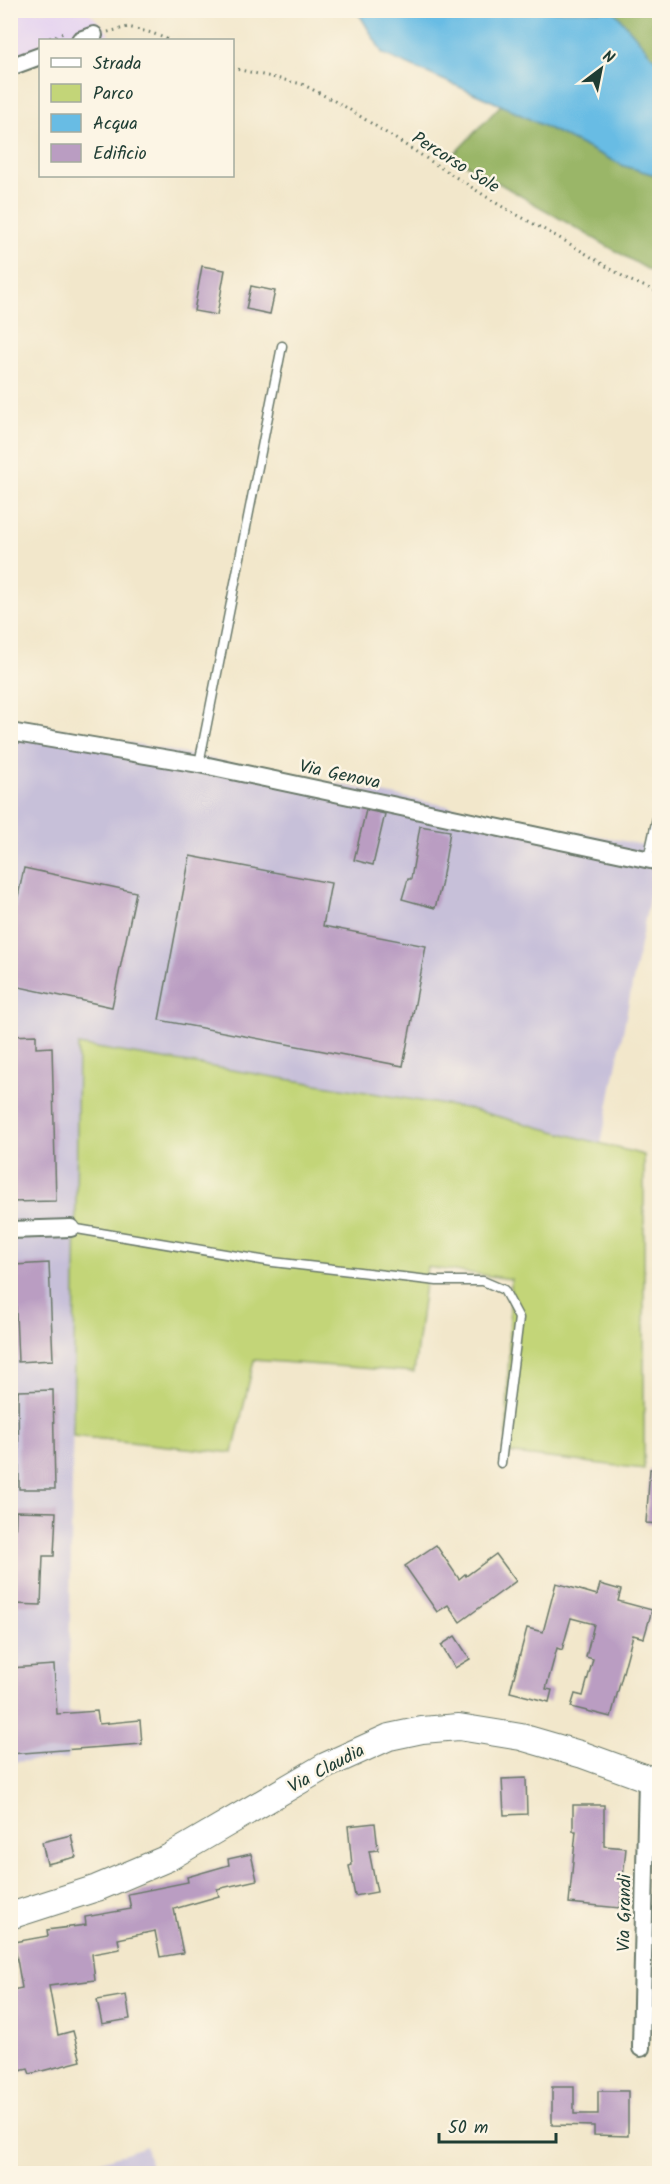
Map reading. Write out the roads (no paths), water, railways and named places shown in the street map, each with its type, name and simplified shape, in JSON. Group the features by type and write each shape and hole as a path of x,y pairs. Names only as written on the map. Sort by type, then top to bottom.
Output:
{"main road":[{"name":"Via Claudia","path":"10,1916 97,1888 168,1858 325,1766 389,1737 422,1730 459,1727 521,1737 653,1780"}],"street":[{"path":"10,67 39,56"},
{"name":"Via Genova","path":"10,732 199,765 654,860"},
{"path":"10,1230 71,1228"},
{"name":"Via Grandi","path":"641,2048 653,1780"}],"lane":[{"path":"199,765 282,346"},
{"path":"654,860 660,804"},
{"path":"71,1228 273,1262 437,1281 483,1281 504,1290 519,1318 501,1463"}],"water":[{"path":"355,11 614,11 655,59 659,60 659,176 624,166 501,105 383,54"}]}
